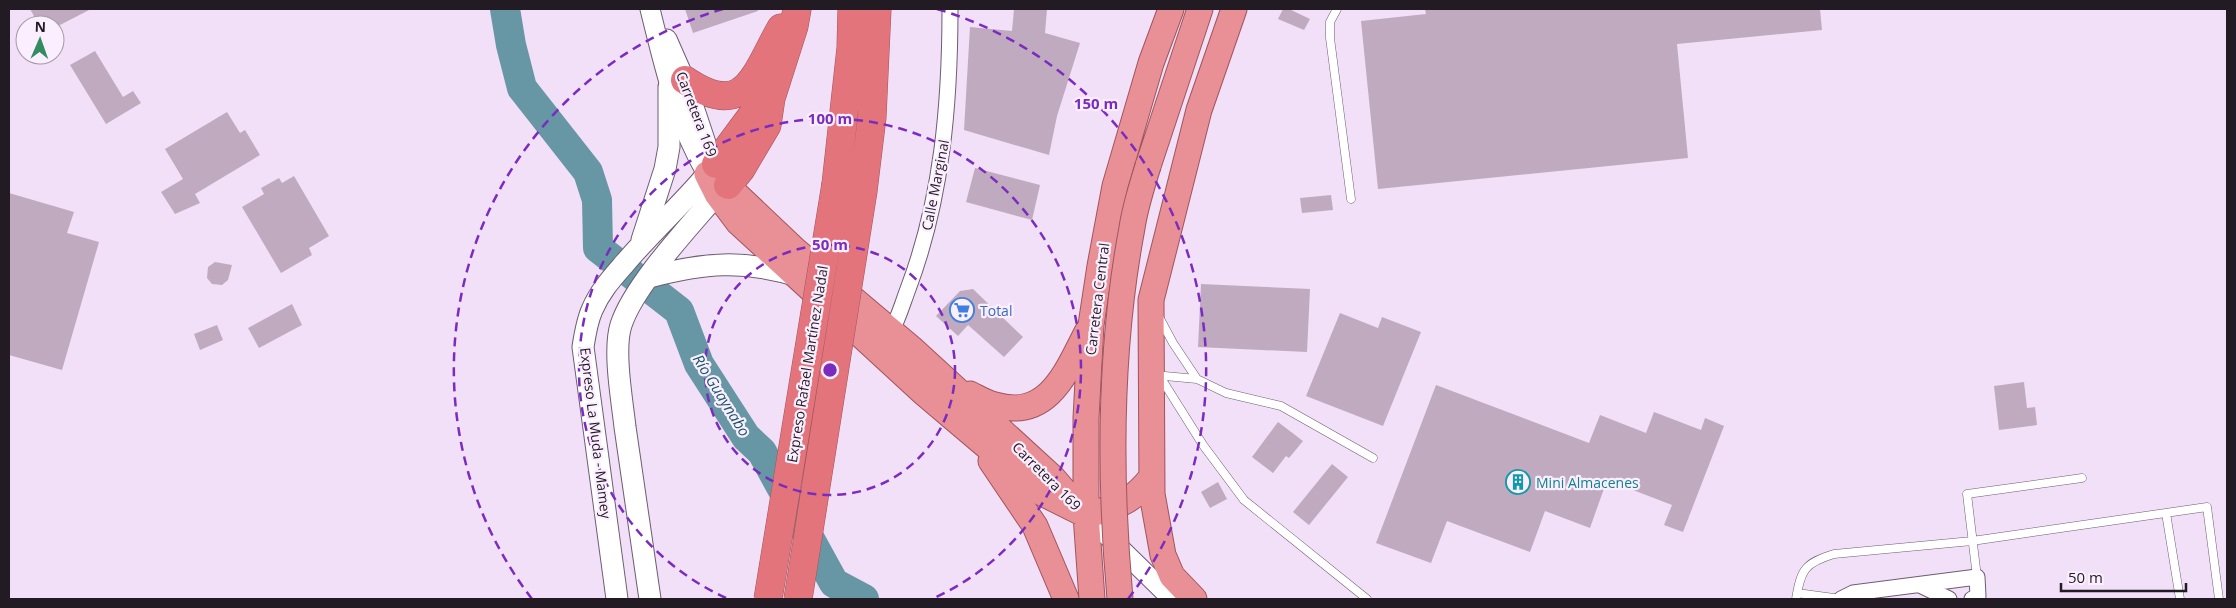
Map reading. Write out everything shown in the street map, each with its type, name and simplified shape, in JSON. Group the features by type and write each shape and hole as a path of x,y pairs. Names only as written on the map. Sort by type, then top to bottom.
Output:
{"highway":[{"path":"677,83 718,97 739,93 755,76 791,9"},
{"path":"717,179 752,114 771,98 794,26 797,9"},
{"name":"Expreso Rafael Martínez Nadal","path":"768,599 836,184 851,48 852,9"},
{"name":"Expreso Rafael Martínez Nadal","path":"798,599 872,117 876,9"},
{"name":"Carretera Central","path":"1092,599 1086,515 1086,418 1091,325 1115,186 1151,63 1171,9"},
{"path":"1120,599 1113,485 1116,372 1122,289 1132,227 1148,166 1200,9"},
{"path":"1194,599 1172,576 1163,555 1152,494 1151,300 1199,110 1234,9"},
{"name":"Carretera 169","path":"717,179 885,342 978,440 1042,493 1086,515"},
{"name":"Carretera 169","path":"717,179 738,222 798,276 885,342 953,387 1053,478 1086,515"},
{"path":"953,387 994,405 1017,409 1040,402 1061,381 1091,325"},
{"path":"978,440 1035,526 1066,599"},
{"path":"1086,515 1122,506 1138,494 1151,478"}],"main road":[{"path":"641,244 665,169 670,147 677,83"},
{"path":"650,599 621,395 618,341 620,326 628,308 649,277 697,218 717,179"},
{"name":"Expreso La Muda - Mamey","path":"617,599 583,347 586,327 592,310 605,285 641,244 682,203 717,179"},
{"path":"649,277 688,267 716,264 774,269 798,276"}],"street":[{"name":"Carretera 169","path":"651,9 677,83 709,152 717,179"},
{"name":"Calle Marginal","path":"885,342 914,274 931,214 944,140 950,70 950,9"},
{"path":"1086,515 1172,599"},
{"path":"1841,599 1853,593 1976,577 1978,596 1972,599"},
{"path":"1920,585 1949,599"}],"lane":[{"path":"1338,9 1330,22 1330,38 1351,199"},
{"path":"1151,300 1173,343 1197,379"},
{"path":"1150,374 1197,379 1226,393 1281,406 1373,458"},
{"path":"1150,374 1164,383 1203,445 1244,500 1367,599"},
{"path":"1976,577 1967,494 2082,478"},
{"path":"1841,599 1796,596 1799,581 1812,561 1834,554 1972,542 2207,507 2219,599"},
{"path":"2166,513 2180,599"}],"building":[{"path":"30,9 91,9 65,22 65,15 33,15"},
{"path":"685,9 757,9 758,11 693,33"},
{"path":"1014,9 1047,9 1045,33 1080,43 1057,116 1049,155 964,130 970,27 1012,31"},
{"path":"1283,9 1289,9 1310,19 1304,30 1278,19"},
{"path":"1425,9 1820,9 1822,30 1677,44 1688,158 1378,189 1361,21 1426,14"},
{"path":"95,51 123,97 133,91 141,103 106,124 70,65"},
{"path":"227,112 240,133 245,130 260,155 195,194 200,203 175,214 161,192 183,179 165,149"},
{"path":"975,168 1040,185 1032,220 966,202"},
{"path":"294,176 329,236 309,248 312,255 281,273 242,207 264,194 261,188 279,178 282,183"},
{"path":"9,193 74,212 67,233 99,242 62,370 9,355"},
{"path":"1331,195 1333,210 1302,213 1300,198"},
{"path":"215,262 232,265 228,280 222,285 212,284 207,278 208,267"},
{"path":"1201,284 1310,289 1307,352 1198,347"},
{"path":"973,289 1023,337 1004,357 968,325 958,336 936,316 960,291"},
{"path":"292,304 302,325 259,348 248,328"},
{"path":"1340,313 1378,328 1382,317 1421,332 1383,426 1306,396"},
{"path":"217,325 223,340 200,350 194,334"},
{"path":"2024,382 2027,408 2035,407 2037,425 1999,430 1994,386"},
{"path":"1436,385 1589,443 1600,415 1646,433 1654,412 1701,430 1705,418 1724,426 1683,532 1664,525 1672,505 1607,480 1590,528 1545,511 1530,552 1447,521 1431,563 1376,543"},
{"path":"1278,422 1303,441 1289,458 1286,456 1273,473 1252,457"},
{"path":"1332,464 1348,477 1309,525 1293,512"},
{"path":"1218,482 1227,499 1210,508 1201,492"}],"waterway":[{"name":"Río Guaynabo","path":"505,9 511,45 522,88 588,172 597,200 598,248 679,311 699,364 746,437 762,452 834,583 864,599"}],"place":[{"name":"Total","path":"962,310"},
{"name":"Mini Almacenes","path":"1518,482"}]}
